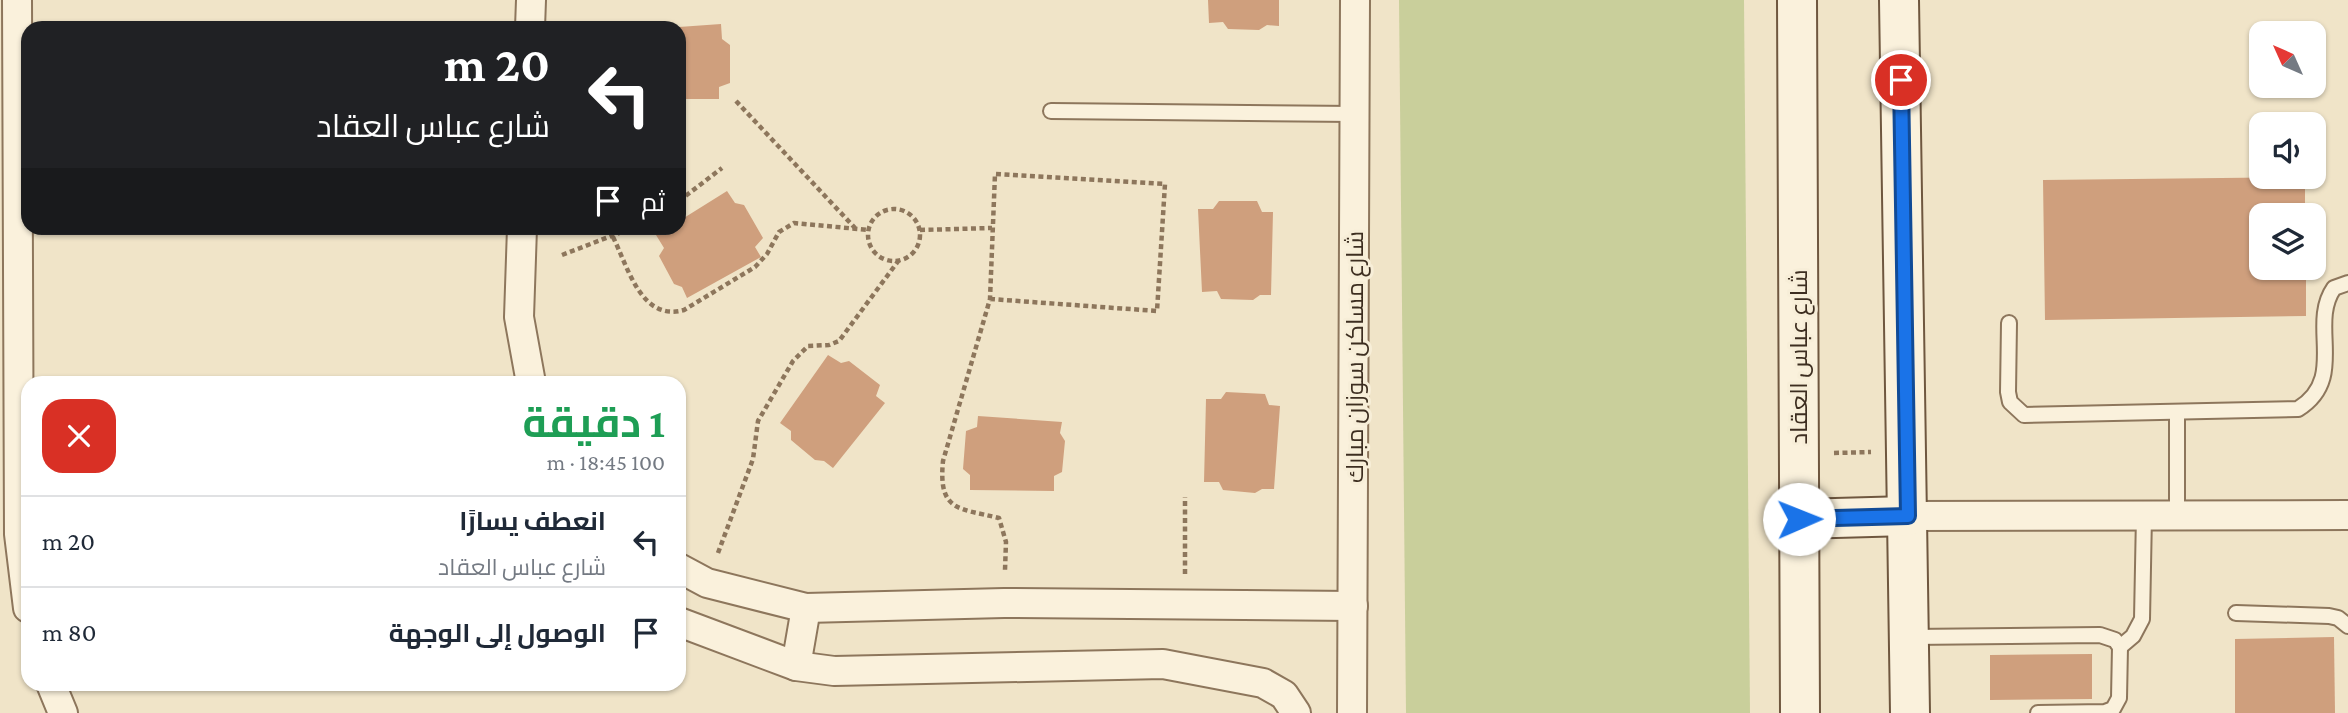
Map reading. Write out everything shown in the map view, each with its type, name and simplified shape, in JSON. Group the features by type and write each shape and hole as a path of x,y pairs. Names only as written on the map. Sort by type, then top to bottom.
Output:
{"street":[{"path":"17,0 21,52"},
{"path":"530,21 531,0"},
{"name":"شارع مساكن سوزان مبارك","path":"1352,713 1355,0"},
{"name":"شارع عباس العقاد","path":"1797,0 1800,713"},
{"path":"1899,0 1910,713"},
{"path":"21,550 22,235"},
{"path":"522,235 519,317 530,376"},
{"path":"1799,519 2177,514 2348,515"},
{"path":"686,572 707,583 806,608 1004,603 1353,606"},
{"path":"796,666 806,608"},
{"path":"686,625 796,666 834,671 1163,664 1263,683 1284,695 1296,713"},
{"path":"54,691 63,713"}],"lane":[{"path":"1051,111 1355,114"},
{"path":"2009,323 2008,392 2010,402 2024,415 2298,409 2308,403 2324,385 2328,373 2330,294 2339,284 2348,283"},
{"path":"2177,514 2178,412"},
{"path":"2120,647 2133,636 2142,619 2144,515"},
{"path":"2236,613 2329,616 2338,618 2348,626"},
{"path":"1910,637 2100,635 2115,640 2120,647 2119,698 2113,709 2105,712 2038,713"}],"path":[{"path":"736,101 856,229"},
{"path":"686,196 722,168"},
{"path":"990,299 1157,311 1165,184 995,174 990,299 943,461 941,478 949,502 959,510 999,518 1005,529 1004,603"},
{"path":"707,583 753,459 755,428 799,352 808,346 829,345 839,341 899,260 914,251 920,238 920,230 911,215 895,209 878,214 869,230 869,244 874,252 889,261 899,260"},
{"path":"613,237 637,287 651,307 673,313 684,310 755,267 767,254 779,232 794,223 869,230"},
{"path":"920,230 992,228"},
{"path":"562,255 617,235"},
{"path":"1798,454 1908,451"},
{"path":"1185,497 1185,603"}],"green space":[{"path":"1399,0 1744,0 1750,713 1406,713"}],"building":[{"path":"1208,0 1279,0 1279,26 1267,25 1259,30 1228,29 1223,22 1209,23"},
{"path":"721,24 722,39 730,45 730,83 719,87 719,99 686,99 686,26"},
{"path":"2249,178 2249,189 2305,189 2305,203 2249,203 2249,280 2306,280 2306,316 2045,320 2043,180"},
{"path":"727,191 735,203 744,205 763,238 755,247 761,257 687,298 682,287 674,284 659,256 664,248 656,235 686,235 686,217"},
{"path":"1219,201 1257,201 1262,212 1273,212 1271,295 1260,295 1253,300 1221,299 1217,291 1202,292 1198,209 1213,209"},
{"path":"828,355 841,363 849,361 880,385 876,396 885,403 833,468 824,461 815,460 791,440 791,431 780,423"},
{"path":"1226,392 1265,394 1269,405 1280,406 1274,489 1262,489 1255,493 1223,490 1219,482 1204,482 1206,399 1221,399"},
{"path":"978,416 1062,422 1060,433 1065,441 1062,472 1054,476 1054,491 970,490 970,475 963,469 966,431 977,427"},
{"path":"2334,637 2335,713 2235,713 2235,639"},
{"path":"2092,654 2092,699 1990,700 1990,655"}],"route":[{"path":"1799,519 1908,516 1901,80"}]}
